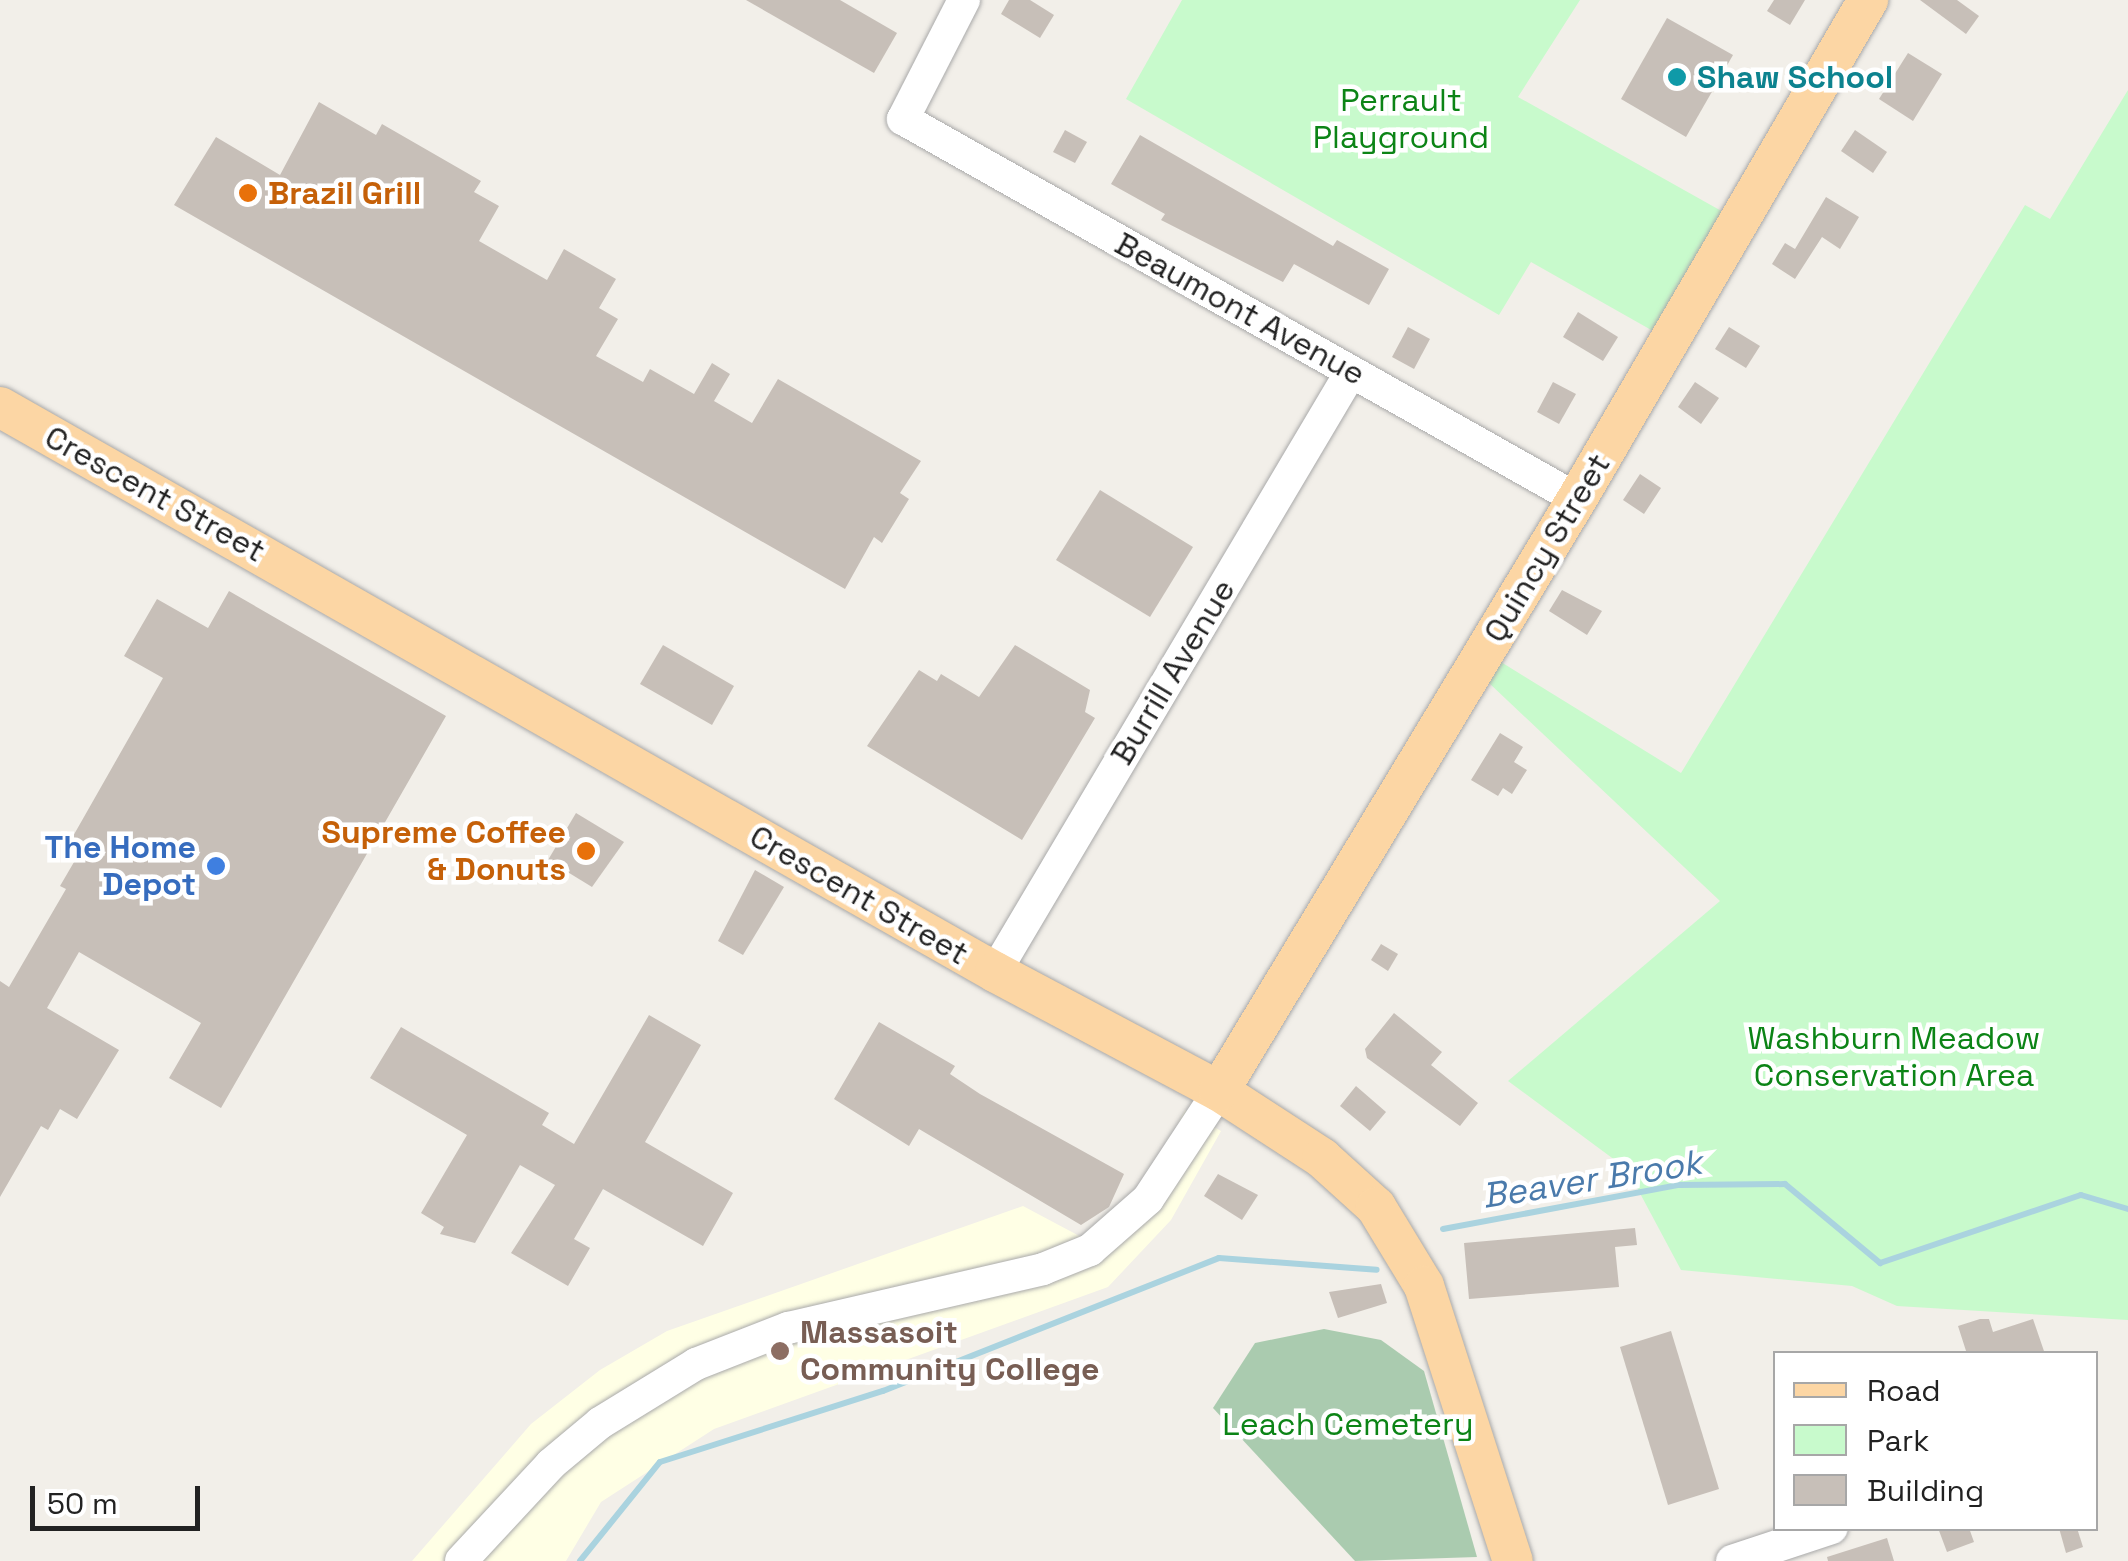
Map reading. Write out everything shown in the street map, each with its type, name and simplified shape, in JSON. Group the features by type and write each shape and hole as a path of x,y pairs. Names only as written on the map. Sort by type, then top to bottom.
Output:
{"main road":[{"name":"Quincy Street","path":"1219,1091 1578,500 1868,0"},
{"name":"Crescent Street","path":"0,407 995,972 1219,1091 1322,1158 1376,1206 1398,1238 1449,1351 1512,1561"}],"street":[{"name":"Beaumont Avenue","path":"964,0 903,119 1578,500"},
{"name":"Burrill Avenue","path":"995,972 1351,372"},
{"path":"461,1561 550,1464 600,1422 696,1364 804,1323 1043,1270 1090,1250 1148,1199 1219,1091"},
{"path":"1732,1561 1823,1531"}],"shaded area":[{"name":"Massasoit Community College","path":"1185,1110 1221,1131 1171,1220 1108,1287 714,1429 601,1502 566,1561 412,1561 531,1424 600,1370 667,1331 1023,1206 1085,1239 1108,1226 1155,1167"}],"green space":[{"name":"Perrault Playground","path":"1182,0 1580,0 1518,97 1725,213 1653,331 1531,262 1499,315 1126,99"},
{"name":"Washburn Meadow Conservation Area","path":"2128,90 2128,1320 1897,1306 1852,1286 1681,1270 1627,1169 1508,1081 1720,901 1489,683 1501,662 1681,773 2025,205 2050,219"},
{"name":"Leach Cemetery","path":"1324,1329 1381,1340 1424,1371 1477,1557 1355,1561 1213,1408 1255,1343"}],"building":[{"path":"746,0 840,0 897,33 874,73"},
{"path":"1009,0 1030,0 1054,15 1040,38 1001,14"},
{"path":"1774,0 1805,0 1790,25 1767,11"},
{"path":"1920,0 1957,0 1979,16 1966,34"},
{"name":"Shaw School","path":"1667,18 1733,55 1686,137 1621,99"},
{"path":"1908,53 1942,74 1913,121 1879,99"},
{"path":"319,102 376,135 382,124 481,181 474,192 499,206 479,241 547,280 564,249 616,279 599,308 618,319 596,356 643,382 650,369 694,394 712,363 730,374 714,401 752,423 778,379 921,461 900,493 909,499 882,543 874,537 845,589 174,205 216,137 280,175"},
{"path":"1065,130 1087,142 1075,163 1053,152"},
{"path":"1855,130 1887,152 1873,173 1841,151"},
{"path":"1140,135 1333,246 1337,240 1389,269 1369,305 1294,264 1283,282 1161,220 1165,214 1111,184"},
{"path":"1826,197 1859,217 1840,249 1822,237 1795,279 1772,264 1785,243 1795,249"},
{"path":"1578,312 1618,337 1603,361 1563,337"},
{"path":"1408,327 1430,339 1414,369 1392,357"},
{"path":"1729,327 1760,346 1746,368 1715,349"},
{"path":"1553,382 1576,394 1559,424 1537,412"},
{"path":"1695,382 1719,398 1701,424 1678,407"},
{"path":"1640,474 1661,488 1644,514 1623,500"},
{"path":"1100,490 1193,547 1150,617 1056,560"},
{"path":"1562,590 1602,611 1587,635 1549,611"},
{"name":"The Home Depot","path":"229,591 446,716 221,1108 169,1078 201,1023 79,952 47,1008 119,1050 77,1119 60,1109 48,1130 41,1126 0,1197 0,981 9,987 66,889 60,886 84,845 72,838 163,678 124,656 157,599 208,628"},
{"path":"663,645 734,686 712,725 640,684"},
{"path":"1015,645 1090,690 1085,712 1095,718 1022,840 867,746 919,670 937,681 941,674 979,697"},
{"path":"1500,733 1523,747 1514,762 1527,770 1512,794 1503,788 1498,796 1471,780"},
{"name":"Supreme Coffee & Donuts","path":"576,813 624,842 592,887 548,860"},
{"path":"755,870 784,887 743,955 718,941"},
{"path":"1381,944 1398,954 1388,971 1371,960"},
{"path":"1394,1013 1442,1052 1431,1065 1478,1103 1460,1126 1367,1058 1365,1049"},
{"path":"649,1015 701,1045 645,1142 733,1193 703,1246 603,1189 574,1239 590,1248 568,1286 511,1253 555,1185 520,1165 475,1243 440,1234 444,1227 421,1213 467,1135 370,1078 401,1027 549,1113 542,1125 574,1144"},
{"path":"879,1022 955,1066 950,1074 980,1094 1124,1174 1109,1207 1081,1225 919,1129 909,1146 834,1099"},
{"path":"1356,1086 1386,1112 1370,1131 1340,1106"},
{"path":"1218,1174 1258,1195 1242,1220 1204,1196"},
{"path":"1635,1228 1637,1245 1615,1247 1619,1287 1469,1299 1464,1243"},
{"path":"1381,1284 1387,1303 1338,1318 1329,1292"},
{"path":"1989,1319 1993,1332 2033,1319 2044,1351 1966,1351 1958,1326"},
{"path":"1671,1331 1719,1489 1668,1505 1620,1347"},
{"path":"1939,1531 1970,1531 1974,1542 1947,1552"},
{"path":"2060,1531 2078,1531 2083,1547 2066,1553"},
{"path":"1887,1538 1894,1561 1828,1561 1827,1557"}],"waterway":[{"name":"Beaver Brook","path":"1443,1229 1679,1185 1785,1184 1880,1263 2081,1195 2128,1209"},
{"name":"Beaver Brook","path":"580,1561 660,1462 883,1391 1219,1258 1377,1270"}],"place":[{"name":"Shaw School","path":"1677,77"},
{"name":"Brazil Grill","path":"248,193"},
{"name":"Supreme Coffee & Donuts","path":"586,851"},
{"name":"The Home Depot","path":"216,866"},
{"name":"Massasoit Community College","path":"780,1351"}]}
